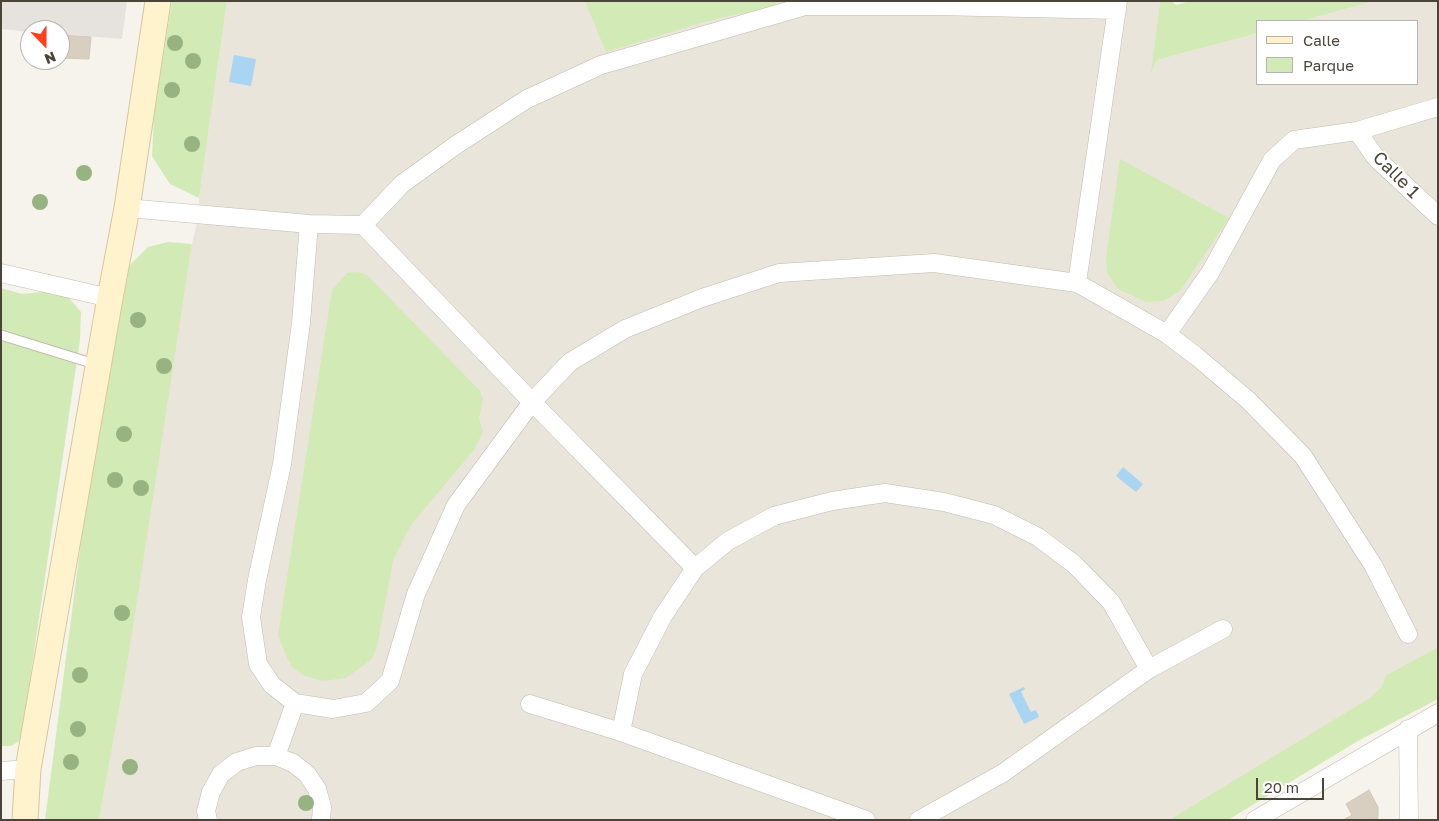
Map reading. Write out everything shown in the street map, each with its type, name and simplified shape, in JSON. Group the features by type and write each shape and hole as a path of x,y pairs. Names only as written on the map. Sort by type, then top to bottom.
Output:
{"street":[{"path":"24,820 28,769 127,208 158,1"},
{"path":"363,225 402,184 456,145 527,99 601,65 804,4 1117,6 1077,283"},
{"path":"1167,334 1210,274 1272,160 1294,140 1356,131 1438,107"},
{"name":"Calle 1","path":"1356,131 1376,158 1438,216"},
{"path":"127,208 309,224 363,225 532,402 695,568"},
{"path":"309,224 301,323 282,464 256,580 251,617 258,664 272,685 295,703 333,709 366,703 390,681 416,594 456,505 532,402 570,362 625,328 702,298 778,273 934,263 1077,283 1167,334 1248,400 1303,456 1373,566 1408,634"},
{"path":"1,273 110,298"},
{"path":"621,732 633,674 663,616 695,568 728,541 774,516 832,501 885,493 944,502 994,515 1038,537 1074,564 1111,602 1149,669"},
{"path":"919,820 1003,773 1149,669 1223,629"},
{"path":"276,756 295,703"},
{"path":"530,704 621,732 866,820"},
{"path":"1255,820 1438,713"},
{"path":"1408,729 1409,820"},
{"path":"208,820 206,811 211,792 221,774 237,762 256,756 276,756 293,763 307,774 317,789 322,807 321,820"},
{"path":"1,771 28,769"}],"lane":[{"path":"1,335 98,365"}],"shaded area":[{"path":"1,1 127,1 122,39 70,35 70,20 20,20 20,31 1,29"},
{"path":"227,1 1160,1 1152,71 1157,60 1256,34 1256,85 1419,85 1419,20 1305,20 1375,1 1438,1 1438,647 1386,675 1382,686 1371,697 1170,820 99,820 127,666 157,462 192,244 199,214 199,198"}],"green space":[{"path":"172,1 227,1 199,198 170,184 152,156 154,116"},
{"path":"585,1 778,1 772,7 758,12 737,14 704,22 606,52"},
{"path":"1160,1 1171,1 1176,5 1190,1 1375,1 1305,20 1256,20 1256,34 1157,60 1151,73"},
{"path":"1120,159 1229,218 1180,291 1163,301 1146,302 1118,289 1107,273 1106,258"},
{"path":"168,242 192,244 127,666 99,820 45,820 88,488 130,265 148,247"},
{"path":"357,272 367,275 480,391 483,399 479,418 483,432 473,451 411,525 393,561 377,647 371,660 346,678 322,681 305,676 293,668 278,635 332,290 347,273"},
{"path":"1,288 22,294 62,290 81,312 80,340 21,740 11,746 1,746"},
{"path":"1438,647 1438,699 1356,742 1228,820 1169,820 1371,697 1382,686 1386,675"}],"water":[{"path":"234,55 256,59 251,86 229,82"},
{"path":"1123,467 1143,484 1136,492 1116,476"},
{"path":"1024,687 1025,689 1021,692 1031,712 1036,710 1039,717 1024,724 1009,694"}],"building":[{"path":"70,36 91,37 89,59 70,58"},
{"path":"1369,790 1378,807 1378,818 1374,820 1343,820 1352,815 1346,804"}]}
